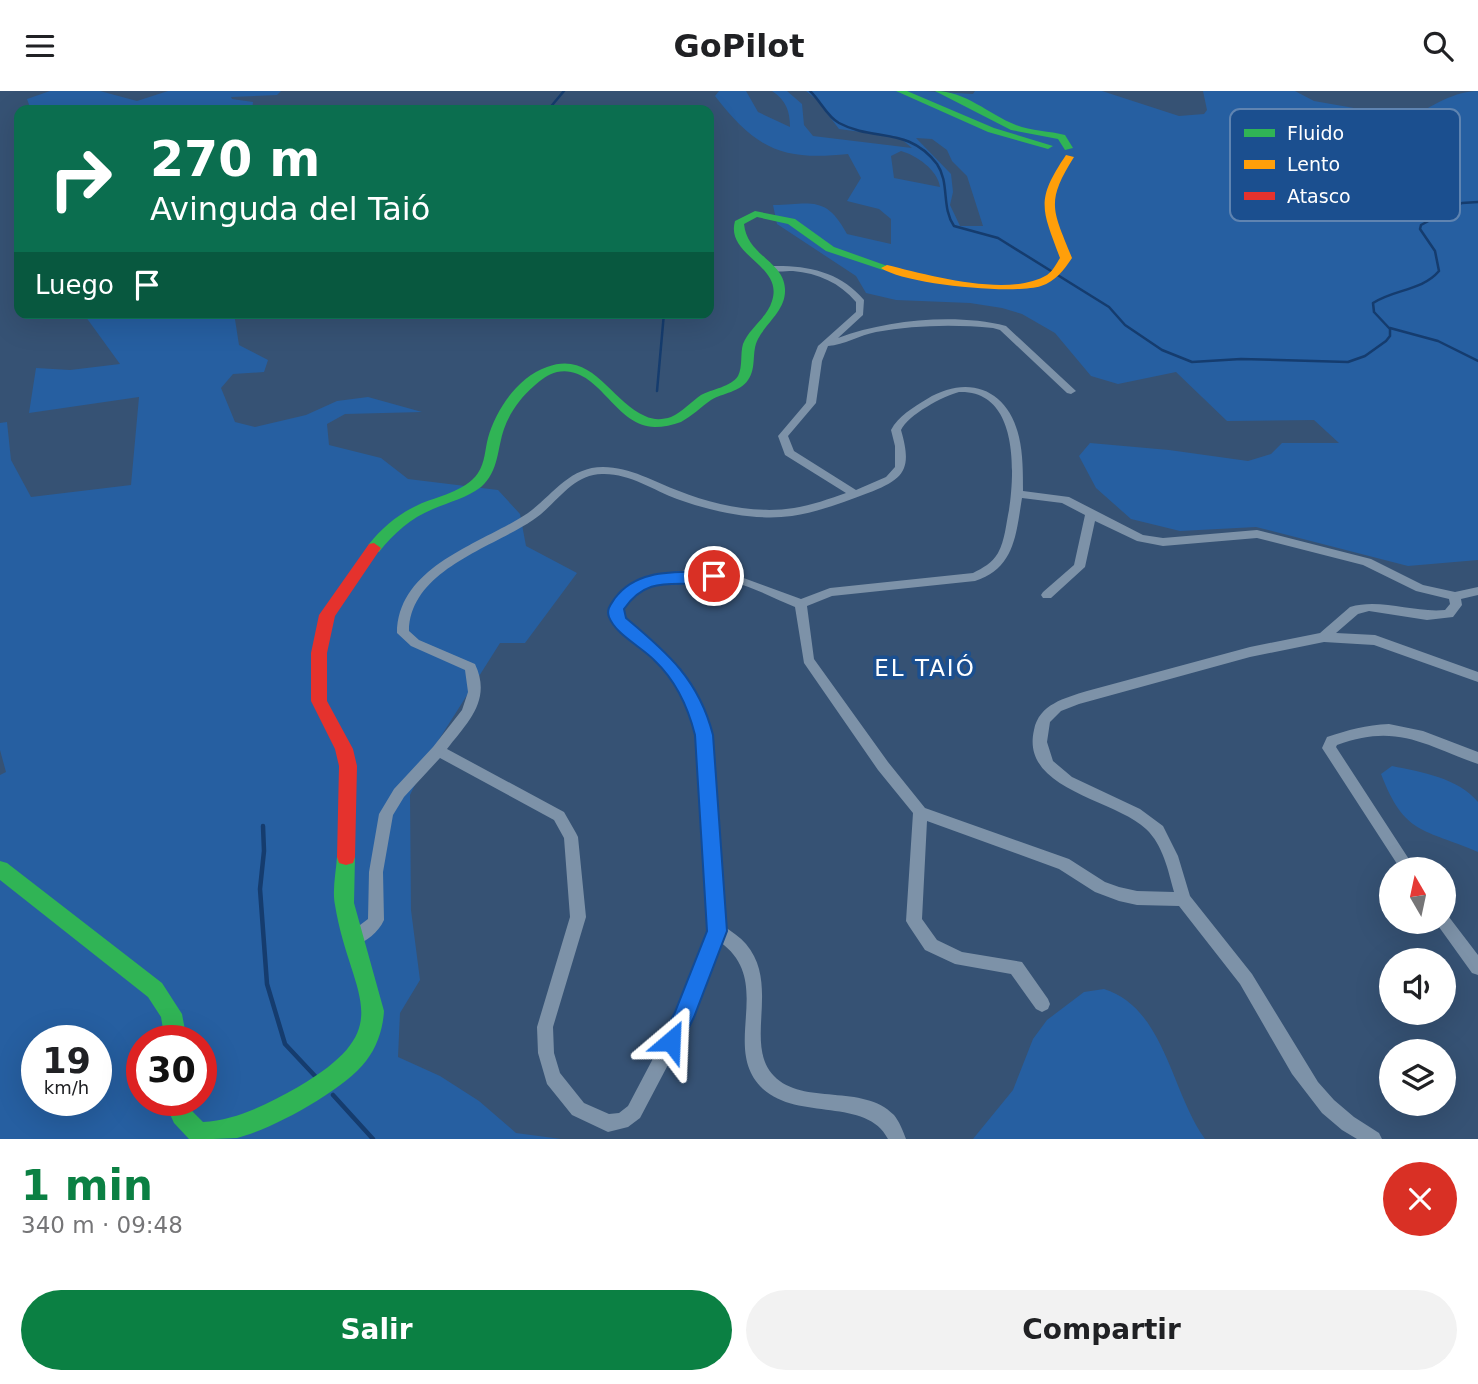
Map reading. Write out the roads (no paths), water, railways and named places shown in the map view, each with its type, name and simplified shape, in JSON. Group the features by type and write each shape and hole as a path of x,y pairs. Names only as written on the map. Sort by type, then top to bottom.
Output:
{"street":[{"path":"900,91 1026,142 1057,151"},
{"path":"939,91 963,100 982,114 1057,151"},
{"path":"181,1116 190,1128 208,1134 226,1133 267,1116 338,1075 357,1057 368,1039 374,1018 343,896 348,832 348,763 344,744 320,707 317,694 324,621 332,605 385,535 413,512 478,482 490,468 499,425 527,384 548,370 565,366 583,369 598,378 634,417 658,424 675,420 704,399 738,383 746,371 745,358 749,343 779,300 782,290 779,280 770,269 740,239 737,229 742,219 755,215 784,219 799,225 814,240 836,252 925,279 957,284 1011,286 1042,281 1059,269 1066,258 1046,204 1057,151"},
{"path":"770,269 788,268 818,273 845,285 862,302 860,313 823,346 817,361 811,403 787,428 783,436 789,453 855,494"},
{"path":"823,346 866,331 892,326 975,323 996,325 1003,328 1071,391"},
{"path":"354,939 372,927 376,920 376,872 386,814 399,793 438,751 470,710 476,696 475,678 470,667 430,651 403,633 403,613 440,569 474,546 515,527 538,511 574,478 593,471 624,473 683,497 772,513 795,511 855,494 894,479 901,469 903,451 897,425 926,404 951,391 975,390 994,400 1008,419 1015,437 1017,494 1004,556 993,569 975,577 830,592 801,604 730,577 697,575 650,579 628,591 616,608 620,622 661,656 680,679 699,715 706,756 717,931 684,1017 634,1112 622,1121 608,1123 578,1109 553,1078 546,1052 545,1027 578,917 571,837 559,816 438,751"},
{"path":"1017,494 1065,500 1141,538 1163,542 1231,534 1256,534 1367,562 1420,588 1455,596 1478,591"},
{"path":"1047,595 1079,568 1091,514"},
{"path":"1324,637 1354,610 1369,607 1427,616 1449,614 1455,605 1455,596"},
{"path":"801,604 808,660 883,766 920,812 1064,864 1100,887 1119,894 1137,898 1183,899"},
{"path":"1373,1139 1340,1119 1312,1092 1247,979 1183,899 1169,846 1156,827 1136,811 1070,783 1054,771 1043,757 1039,741 1041,727 1048,714 1058,707 1092,695 1245,653 1324,637 1375,640 1478,677"},
{"path":"1400,857 1329,748 1332,741 1361,730 1380,727 1409,733 1478,758"},
{"path":"920,812 914,921 931,946 961,959 1016,967 1042,1004"},
{"path":"0,869 155,990 177,1025"},
{"path":"717,931 741,949 751,964 757,982 752,1048 757,1067 770,1084 796,1097 872,1110 894,1126 897,1139"},
{"path":"1455,935 1470,952 1478,968"}],"waterway":[{"path":"552,105 564,91"},
{"path":"810,91 839,123 852,129 902,139 926,152 941,171 948,211 954,226 998,238 1109,307 1125,325 1162,350 1192,362 1241,359 1348,362 1365,356 1386,341 1390,336 1390,328 1438,341 1478,361"},
{"path":"1460,204 1478,202"},
{"path":"1389,328 1374,312 1373,303 1416,286 1439,271 1435,251 1420,229 1421,225 1428,221"},
{"path":"657,391 663,319"},
{"path":"263,826 264,851 260,889 267,984 285,1044 315,1076"},
{"path":"333,1095 373,1139"}],"district":[{"name":"EL TAIÓ","path":"925,668"}]}
